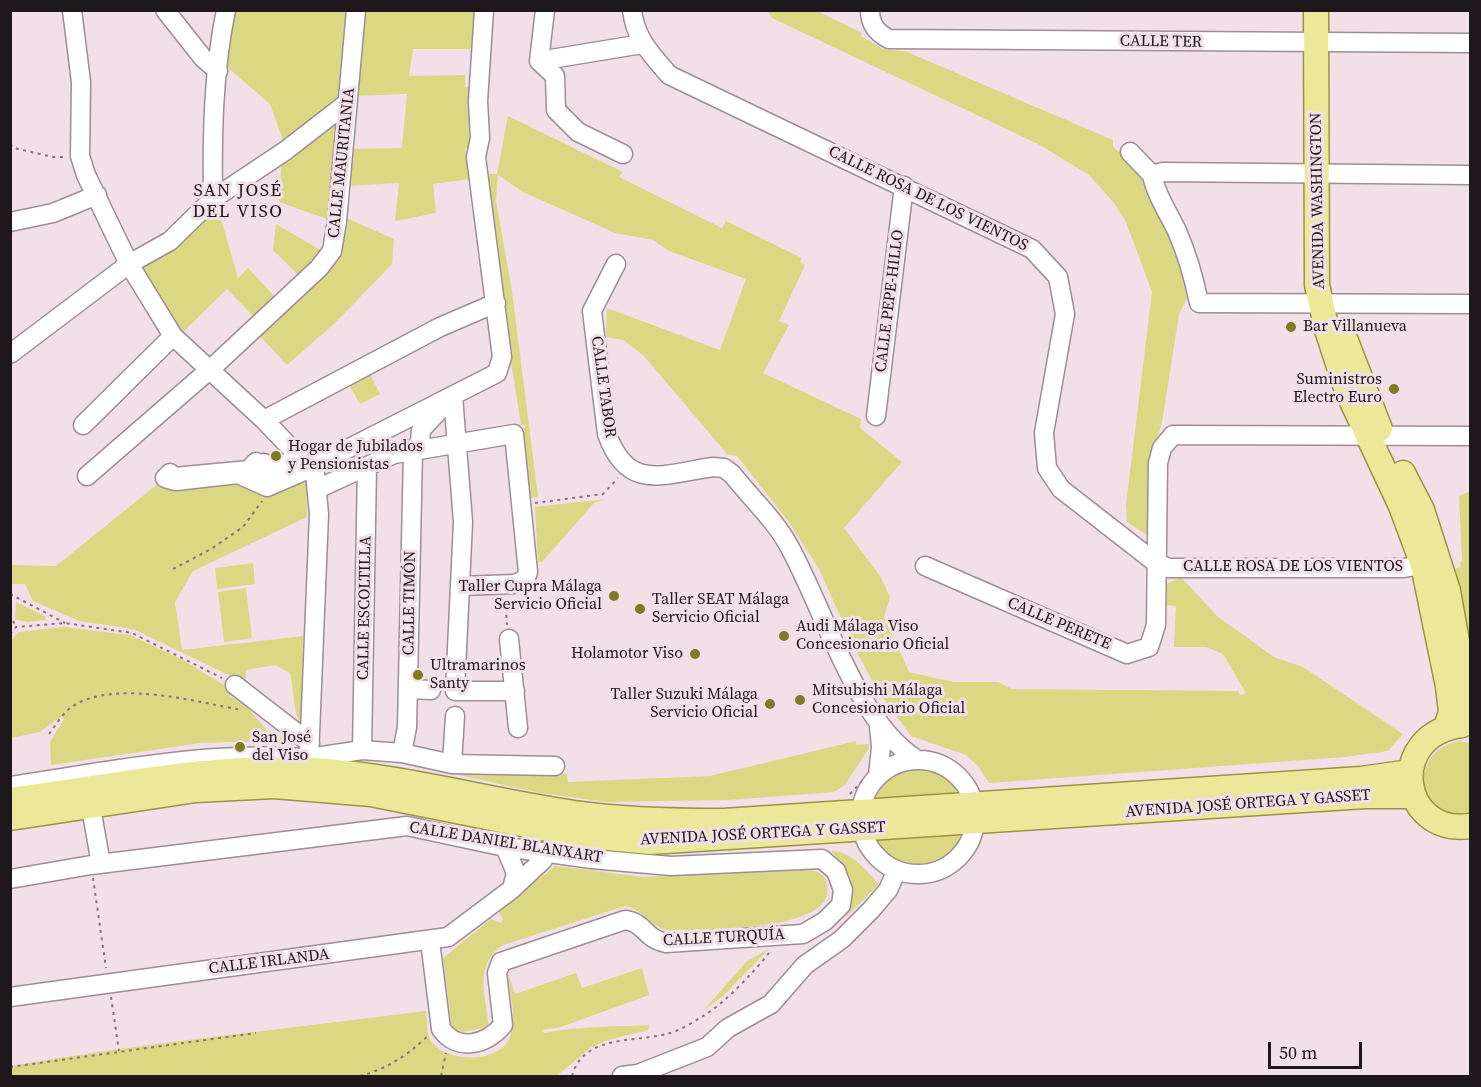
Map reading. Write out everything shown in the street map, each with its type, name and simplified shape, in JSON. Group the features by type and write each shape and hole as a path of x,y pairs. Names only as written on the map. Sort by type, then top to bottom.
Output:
{"main road":[{"name":"AVENIDA WASHINGTON","path":"1316,10 1323,43 1323,174 1332,283 1327,303 1375,437 1422,510 1451,712 1446,727"},
{"name":"AVENIDA WASHINGTON","path":"1323,43 1331,10"},
{"name":"AVENIDA WASHINGTON","path":"1431,563 1448,591 1470,715"},
{"path":"1470,726 1446,727 1430,735 1412,759 1410,772 1413,796 1422,810 1436,821 1454,827 1470,826"},
{"name":"AVENIDA JOSÉ ORTEGA Y GASSET","path":"10,800 195,772 276,769 366,775 546,808 647,821 724,820 1361,779 1410,772"},
{"name":"AVENIDA JOSÉ ORTEGA Y GASSET","path":"10,818 196,790 274,786 371,794 577,835 650,842 856,813"},
{"name":"AVENIDA JOSÉ ORTEGA Y GASSET","path":"977,805 1413,796"}],"street":[{"path":"72,10 81,82 80,156 86,175 129,264 173,336 264,420 308,469 317,489 309,751"},
{"path":"165,10 203,58 218,71"},
{"path":"213,199 212,150 219,41 226,10"},
{"name":"CALLE MAURITANIA","path":"87,476 281,305 319,268 332,251 338,221 356,10"},
{"path":"308,469 292,459 283,467 269,469 264,464 261,467 256,462 249,470 174,477 170,473 165,478 176,481 238,474 267,487 308,469 497,373 502,357 476,157 480,138 478,101 484,10"},
{"path":"539,61 545,10"},
{"name":"CALLE ROSA DE LOS VIENTOS","path":"632,10 634,26 642,44 669,75 1032,249 1058,278 1065,314 1044,433 1047,468 1061,489 1156,563 1169,568 1404,568 1431,563"},
{"name":"CALLE TER","path":"870,10 870,19 878,33 889,39 1470,44"},
{"path":"539,61 642,44"},
{"path":"539,61 555,76 556,110 578,132 623,154"},
{"path":"10,354 129,264 170,241 213,199 285,151 347,103"},
{"path":"1130,152 1152,175 1155,188 1178,233 1194,276 1199,303 1470,304"},
{"path":"1152,175 1163,172 1470,175"},
{"name":"CALLE PEPE-HILLO","path":"876,416 904,186"},
{"path":"10,222 53,213 97,195"},
{"name":"CALLE TABOR","path":"615,264 592,311 607,434 613,450 628,468"},
{"path":"264,420 440,327 496,303"},
{"path":"83,425 173,336"},
{"path":"412,452 420,442 421,430 453,396"},
{"path":"453,396 463,522 455,691 515,691"},
{"path":"401,422 412,422 421,430"},
{"path":"317,489 394,454 514,434 528,572 525,580 514,584 460,586"},
{"path":"1156,563 1158,464 1162,448 1173,435 1375,437 1470,435"},
{"name":"CALLE TIMÓN","path":"402,753 407,727 412,452"},
{"name":"CALLE ESCOLTILLA","path":"362,750 367,466"},
{"path":"628,468 644,476 713,467 723,468 732,474 788,543 848,669 879,726 893,742 952,771 966,784 977,805 968,846 956,861 940,871 922,875 897,870 886,865 872,852 856,813 879,770 879,726"},
{"name":"CALLE PERETE","path":"925,566 1128,654 1149,647 1156,625 1156,563"},
{"path":"509,637 518,728"},
{"path":"235,685 258,702 309,751 362,750 402,753 452,764 555,766"},
{"path":"408,689 431,690"},
{"path":"452,764 455,716"},
{"name":"AVENIDA JOSÉ ORTEGA Y GASSET","path":"10,786 146,766 309,751 351,762 435,777 546,808"},
{"path":"879,770 924,757"},
{"path":"93,819 97,871"},
{"name":"CALLE DANIEL BLANXART","path":"10,879 97,871 407,826 506,847 592,859 671,866 822,859 836,871 843,890"},
{"path":"506,847 516,873 512,889"},
{"name":"CALLE IRLANDA","path":"10,997 448,938 512,889 543,860"},
{"path":"622,1077 638,1074 707,1047 728,1028 771,1004 806,965 842,939 871,910 888,890 897,870"},
{"name":"CALLE TURQUÍA","path":"445,1035 457,1043 492,1038 503,1025 497,973 501,962 626,920 635,921 652,940 666,943 803,934 825,921 841,905 843,890"},
{"path":"430,941 445,1035"}],"path":[{"path":"10,144 15,148 53,157 80,156"},
{"path":"530,504 603,494 628,468"},
{"path":"172,569 211,549 243,527 265,497"},
{"path":"504,591 509,637"},
{"path":"10,594 65,623"},
{"path":"10,614 16,627"},
{"path":"10,634 16,627 65,623 132,633 235,685"},
{"path":"49,734 72,706 95,697 147,695 242,710 258,702"},
{"path":"924,757 942,758 963,772 977,805"},
{"path":"856,813 858,788 870,770 879,770"},
{"path":"97,871 107,971"},
{"path":"572,1077 574,1068 582,1058 609,1043 670,1033 705,1016 760,964 772,948 772,936"},
{"path":"110,993 119,1051"},
{"path":"10,1068 256,1033"},
{"path":"360,1077 384,1070 403,1059 429,1035 445,1035 441,1077"}],"shaded area":[{"path":"234,11 347,11 347,69 339,93 333,221 327,226 327,219 279,202 283,140 270,104 227,67"},
{"path":"361,11 481,11 478,49 413,49 409,76 465,75 465,87 476,87 473,147 465,149 470,179 433,184 436,213 395,221 399,183 346,186 349,149 402,148 407,94 354,96"},
{"path":"768,11 817,11 862,33 861,36 883,49 905,51 1113,140 1113,147 1141,177 1161,212 1191,290 1179,314 1162,423 1155,445 1148,536 1127,522 1126,505 1152,292 1126,222 1114,203 1089,175 1038,144 772,18"},
{"path":"508,116 623,172 619,177 722,228 726,221 802,258 800,262 805,265 779,321 789,325 763,373 861,419 860,428 902,462 844,528 880,576 890,597 884,617 909,672 953,682 998,682 1012,689 1238,691 1240,695 1246,693 1223,654 1206,647 1174,647 1176,606 1166,605 1167,584 1181,577 1217,616 1274,657 1303,667 1403,734 1388,751 1345,757 989,783 978,766 966,755 911,736 878,691 855,649 818,567 788,521 737,456 727,454 643,355 623,340 606,337 607,308 720,350 746,279 669,251 653,240 615,233 523,192 498,175 496,200 512,291 538,497 530,498 522,428 525,428 525,425 521,425 485,201 483,174 497,174"},
{"path":"210,211 221,219 238,278 248,268 275,297 297,274 273,250 276,224 322,251 321,254 254,317 227,289 182,333 139,268"},
{"path":"344,217 394,239 392,264 335,323 287,365 259,335 340,257"},
{"path":"368,370 380,394 360,404 347,381"},
{"path":"306,474 307,517 193,571 175,602 182,650 303,636 302,726 295,709 290,673 275,665 246,670 246,678 239,680 133,629 79,621 33,601 25,584 11,584 11,565 56,566 165,478"},
{"path":"1470,491 1470,667 1451,570 1461,567 1460,562 1462,561 1459,496"},
{"path":"606,499 594,503 542,562 538,562 535,507"},
{"path":"253,563 255,584 217,589 215,568"},
{"path":"246,588 252,638 224,642 218,592"},
{"path":"16,602 45,616 46,620 27,622 15,619"},
{"path":"64,627 130,635 181,659 232,690 230,696 245,705 273,737 286,737 287,740 201,743 51,765 50,742 64,719 62,716 40,732 11,738 11,641 19,632"},
{"path":"856,741 856,745 869,744 869,748 845,785 834,792 728,800 607,802 540,793 432,769 567,774 568,782 710,776"},
{"path":"1461,741 1470,743 1470,814 1450,814 1434,806 1427,797 1423,786 1424,774 1428,762 1436,752 1447,745"},
{"path":"914,768 940,774 957,790 954,795 873,801 876,788 887,778"},
{"path":"957,834 960,838 942,858 920,865 897,860 886,854 876,844 879,838"},
{"path":"831,851 851,857 879,884 846,917 850,881 845,868"},
{"path":"555,866 644,877 811,870 821,874 827,884 825,900 811,912 789,920 733,928 667,930 625,906 503,945 488,962 485,972 484,993 489,1027 457,1033 452,1030 443,958 491,919 501,923 503,919 499,912"},
{"path":"769,949 723,996 703,1011 747,961"},
{"path":"642,968 649,995 561,1027 542,1030 544,1033 583,1028 649,1025 648,1030 608,1040 590,1048 558,1075 11,1076 11,1066 63,1057 426,1011 429,1035 432,1042 440,1049 462,1057 487,1056 506,1044 513,1027 508,973 515,994 576,973 582,988"}],"place":[{"name":"Bar Villanueva","path":"1291,327"},
{"name":"Suministros Electro Euro","path":"1394,389"},
{"name":"Hogar de Jubilados y Pensionistas","path":"276,456"},
{"name":"Taller Cupra Málaga Servicio Oficial","path":"614,596"},
{"name":"Taller SEAT Málaga Servicio Oficial","path":"640,609"},
{"name":"Audi Málaga Viso Concesionario Oficial","path":"784,636"},
{"name":"Holamotor Viso","path":"695,654"},
{"name":"Ultramarinos Santy","path":"418,675"},
{"name":"Mitsubishi Málaga Concesionario Oficial","path":"800,700"},
{"name":"Taller Suzuki Málaga Servicio Oficial","path":"770,704"},
{"name":"San José del Viso","path":"240,747"}],"district":[{"name":"SAN JOSÉ DEL VISO","path":"238,201"}]}
